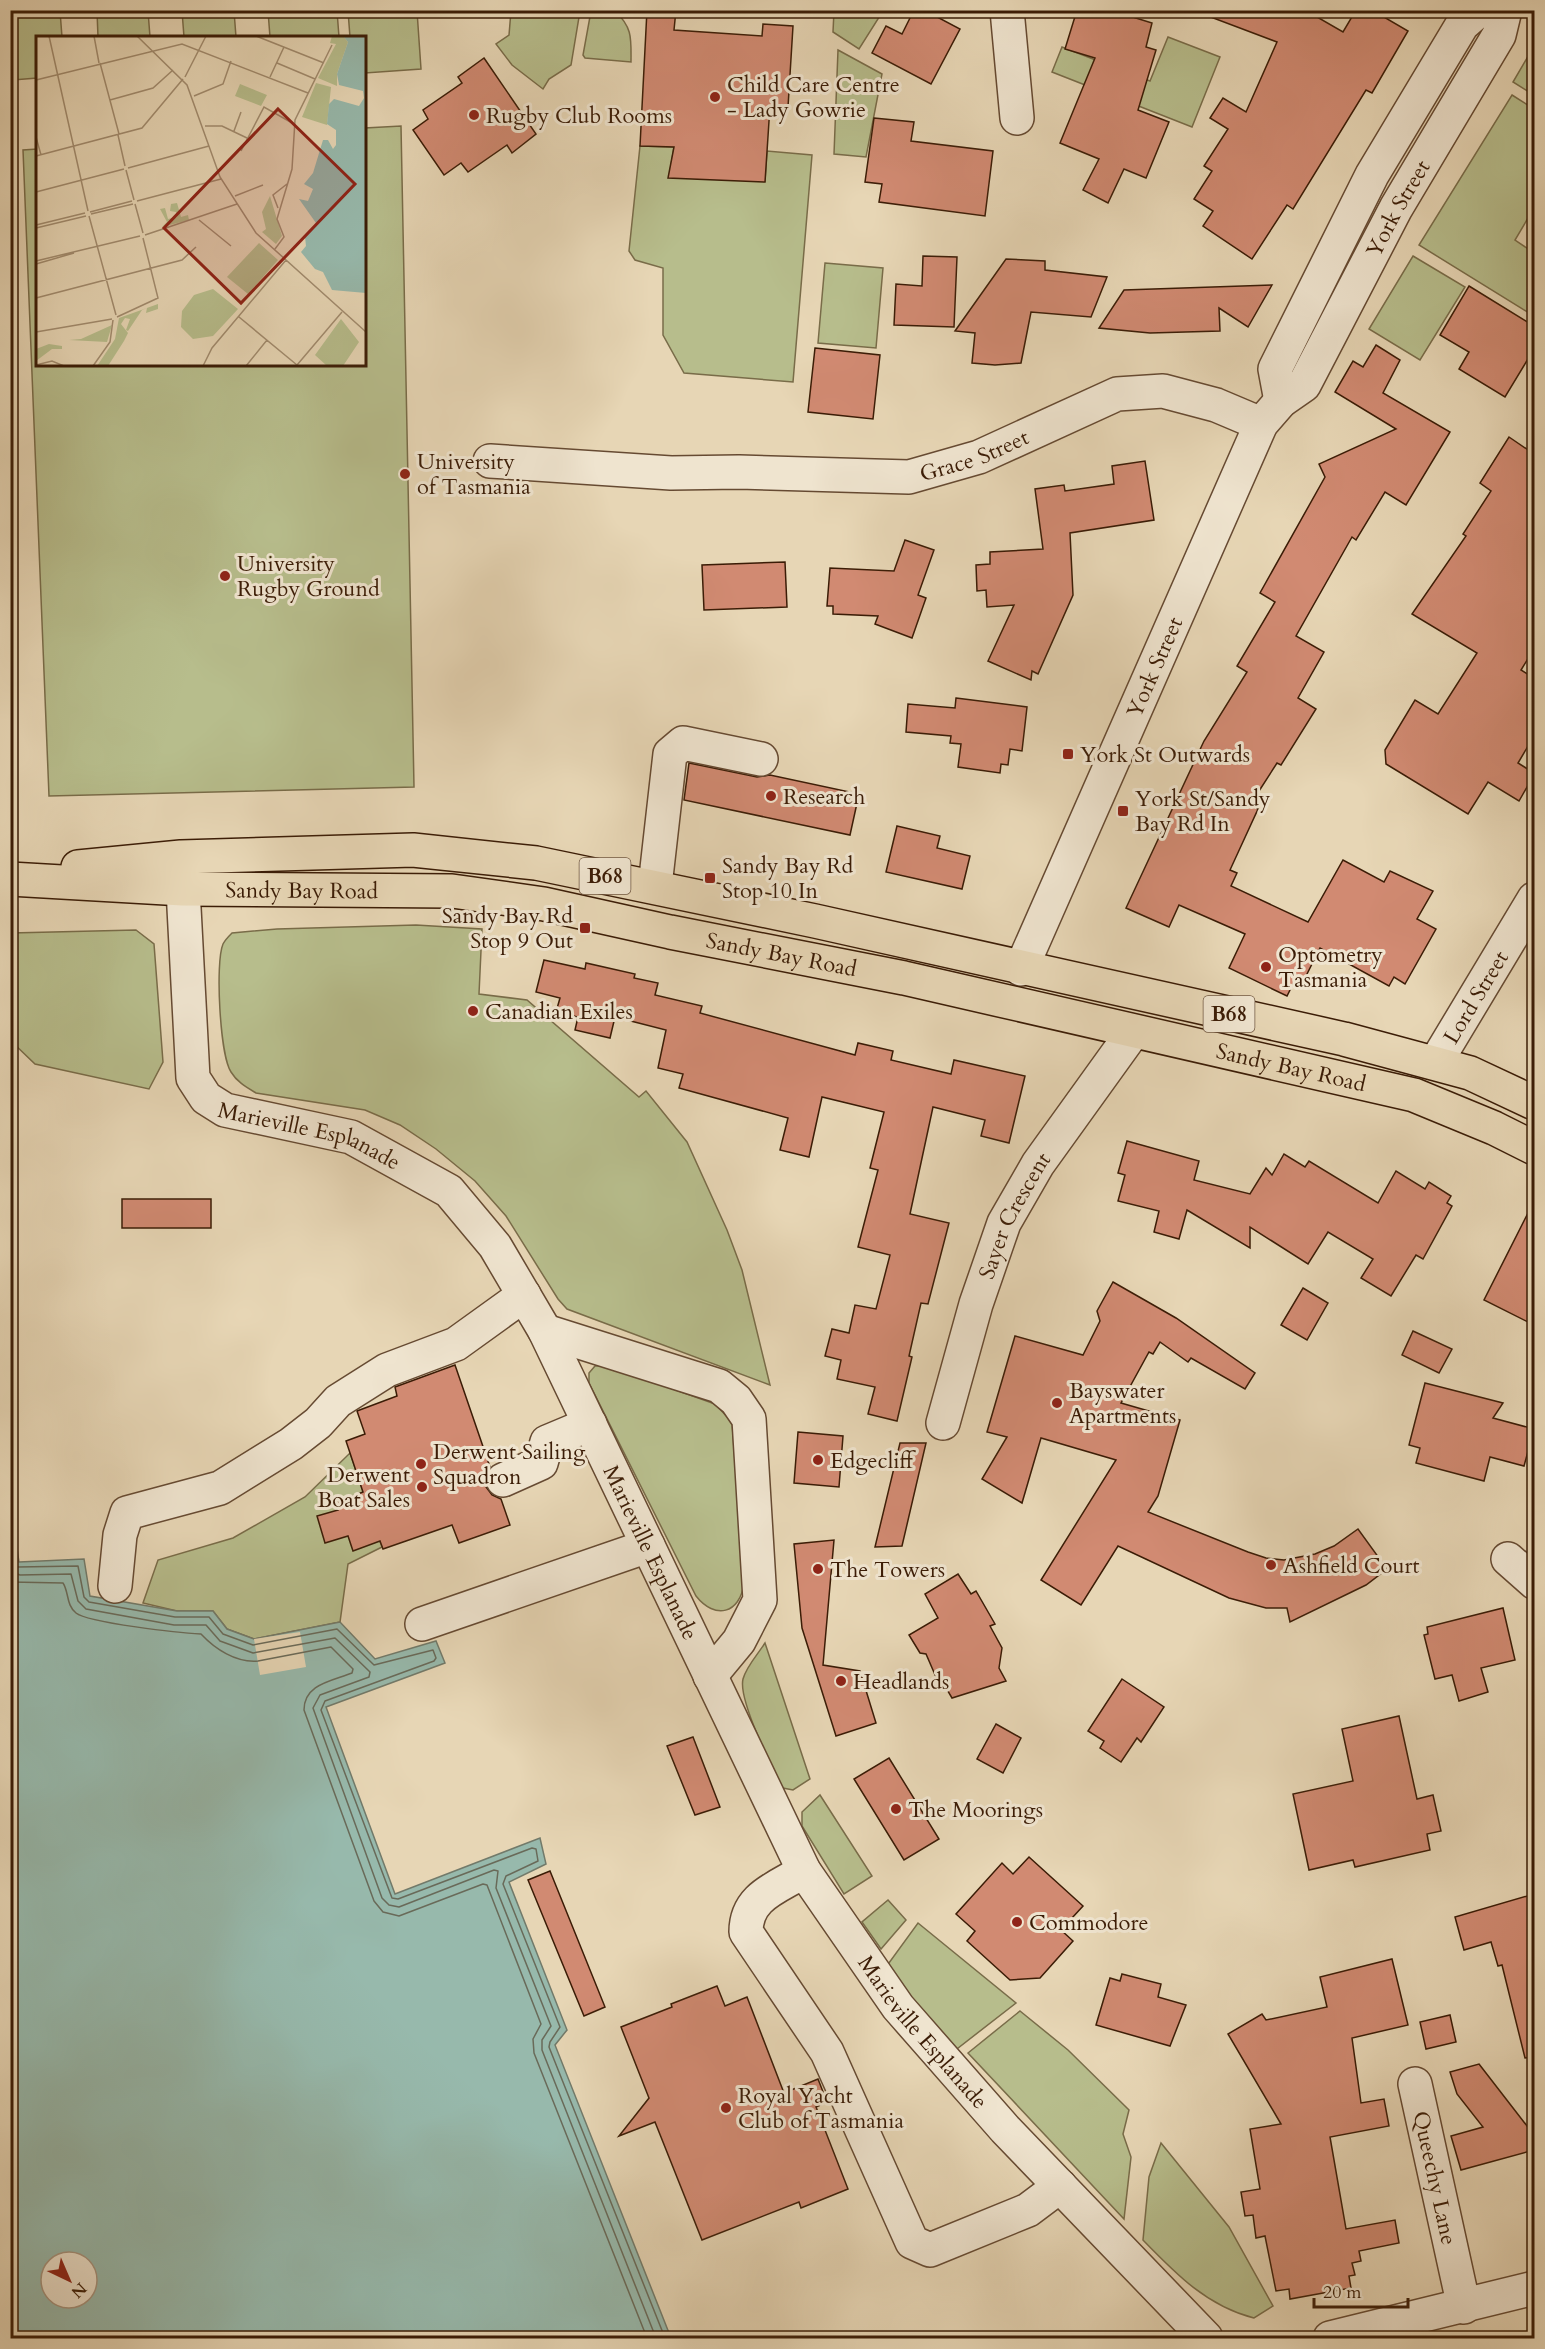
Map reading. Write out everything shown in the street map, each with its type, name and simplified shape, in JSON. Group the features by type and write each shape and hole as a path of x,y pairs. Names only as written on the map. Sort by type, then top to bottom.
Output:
{"main road":[{"name":"Sandy Bay Road","path":"10,873 181,857 412,850 536,863 655,886 1344,1039 1470,1073 1534,1103"},
{"path":"181,857 183,889"},
{"name":"Sandy Bay Road","path":"10,879 183,889 463,892 544,904 670,932 904,978 1009,1004 1414,1095 1494,1128 1534,1148"},
{"path":"1009,1004 1021,969"},
{"path":"1414,1095 1436,1062"}],"street":[{"path":"1007,10 1017,118"},
{"name":"York Street","path":"1021,969 1271,413 1275,369 1367,186 1462,25 1479,10"},
{"name":"York Street","path":"1271,413 1304,385 1396,208 1499,35 1505,10"},
{"name":"Grace Street","path":"490,461 671,473 739,472 909,477 979,457 1118,394 1163,391 1216,405 1271,413"},
{"path":"655,886 670,754 683,743 761,759"},
{"name":"Marieville Esplanade","path":"183,889 193,1078 206,1098 225,1110 351,1137 449,1191 495,1246 545,1331 804,1871 898,2007 1005,2129 1206,2338"},
{"name":"Lord Street","path":"1436,1062 1534,899"},
{"name":"Sayer Crescent","path":"943,1423 976,1304 1004,1223 1038,1164 1132,1032"},
{"path":"115,1586 120,1535 127,1513 220,1488 291,1444 318,1423 338,1401 387,1370 456,1344 524,1295"},
{"name":"Marieville Esplanade","path":"545,1331 719,1386 736,1400 749,1419 760,1600 739,1641 710,1676"},
{"path":"502,1480 541,1462 547,1442 590,1424"},
{"path":"422,1624 648,1546"},
{"path":"1508,1559 1534,1582"},
{"path":"804,1871 758,1899 746,1915 746,1932 827,2052 912,2242 930,2250 1028,2210 1060,2186"},
{"name":"Queechy Lane","path":"1415,2084 1464,2307"},
{"path":"1330,2338 1534,2288"}],"green space":[{"path":"834,10 883,11 859,49 833,32"},
{"path":"10,11 60,11 62,36 36,36 36,78 13,80"},
{"path":"97,11 148,11 150,36 98,36"},
{"path":"182,11 234,11 236,36 184,36"},
{"path":"268,11 337,11 339,36 270,36"},
{"path":"348,11 417,11 421,69 366,73 366,36 350,36"},
{"path":"511,11 580,11 571,65 549,79 543,89 512,65 496,44 509,35"},
{"path":"591,11 615,11 621,17 630,34 631,62 585,58 583,55"},
{"path":"1168,37 1220,57 1192,127 1052,72 1062,47 1150,81"},
{"path":"1534,46 1534,95 1513,82"},
{"path":"838,50 882,74 866,157 834,154"},
{"path":"1512,95 1534,109 1534,208 1515,240 1534,253 1534,316 1419,245"},
{"name":"University Rugby Ground","path":"401,126 414,787 49,796 23,150 36,149 36,366 366,366 366,128"},
{"path":"640,146 674,147 669,177 765,181 767,151 812,155 793,382 684,373 663,335 663,268 635,260 629,251"},
{"path":"1413,256 1465,287 1420,360 1369,329"},
{"path":"825,263 883,268 876,348 818,343"},
{"path":"416,925 482,929 479,994 527,1000 639,1097 646,1091 687,1142 727,1230 742,1270 770,1385 567,1309 558,1299 506,1216 475,1181 436,1149 400,1125 365,1110 256,1093 233,1076 224,1048 219,988 223,944 232,933 277,929"},
{"path":"136,930 154,944 163,1062 149,1089 35,1064 11,1041 11,933"},
{"path":"606,1365 715,1404 732,1422 744,1583 742,1593 732,1607 718,1611 703,1604 696,1596 589,1383 589,1373 595,1366"},
{"path":"350,1453 382,1547 348,1564 340,1622 254,1639 227,1629 213,1611 177,1611 143,1603 158,1560 233,1538 305,1497"},
{"path":"765,1643 810,1779 793,1790 783,1788 771,1766 757,1734 743,1689 743,1679 747,1670"},
{"path":"820,1795 872,1876 844,1894 802,1826 802,1812"},
{"path":"888,1900 906,1920 881,1949 862,1922"},
{"path":"918,1923 1016,2003 944,2059 878,1978"},
{"path":"1020,2011 1068,2050 1129,2110 1123,2134 1131,2157 1124,2219 968,2053"},
{"path":"1161,2143 1229,2227 1273,2306 1254,2318 1221,2306 1207,2297 1180,2276 1143,2240 1149,2177"}],"water":[{"path":"10,1503 19,1562 84,1559 90,1596 177,1611 213,1611 227,1629 254,1639 340,1622 375,1659 436,1641 445,1663 326,1707 395,1894 540,1838 546,1864 509,1882 567,2030 555,2045 671,2338 11,2338"}],"pier":[{"path":"300,1632 306,1667 260,1675 254,1639"}],"building":[{"name":"Child Care Centre - Lady Gowrie","path":"647,10 676,10 674,30 762,36 763,24 793,26 788,107 770,106 765,182 668,178 674,147 640,146"},
{"path":"914,10 924,10 960,29 931,84 872,53 886,26 902,34"},
{"path":"1077,10 1110,10 1152,23 1146,47 1156,50 1138,110 1169,122 1146,178 1124,169 1108,203 1083,190 1099,159 1060,143 1095,58 1065,49"},
{"path":"1200,10 1305,10 1343,32 1356,10 1372,10 1408,31 1372,93 1366,90 1293,209 1287,205 1252,259 1203,226 1213,211 1194,199 1212,171 1204,166 1228,129 1210,118 1223,98 1246,112 1277,42 1200,13"},
{"name":"Rugby Club Rooms","path":"484,58 536,134 512,153 507,145 468,172 461,163 444,175 413,130 428,119 423,110 462,83 458,77"},
{"path":"874,118 914,122 911,141 993,151 985,216 879,202 882,184 865,182"},
{"path":"923,256 957,257 954,327 894,325 896,284 922,286"},
{"path":"1006,259 1045,261 1045,270 1107,277 1091,317 1031,312 1021,363 995,365 972,363 975,333 955,331"},
{"path":"1272,285 1248,327 1219,308 1220,331 1150,333 1099,328 1124,290"},
{"path":"1469,286 1534,326 1534,349 1505,397 1459,369 1469,352 1440,335"},
{"path":"1376,345 1400,360 1383,393 1450,432 1406,505 1385,492 1356,540 1352,537 1296,636 1324,652 1298,698 1316,709 1281,765 1277,763 1250,805 1258,809 1230,870 1237,873 1231,886 1308,922 1343,860 1384,882 1390,871 1433,891 1417,919 1436,929 1405,984 1394,977 1389,986 1320,948 1300,988 1293,984 1287,996 1229,968 1245,934 1179,905 1169,927 1126,908 1204,741 1247,672 1237,666 1275,602 1260,593 1325,477 1319,464 1396,429 1335,392 1353,361 1363,367"},
{"path":"815,348 880,355 873,419 808,412"},
{"path":"1509,437 1534,454 1534,649 1521,670 1534,678 1534,736 1518,763 1534,775 1519,801 1488,782 1468,814 1386,764 1385,750 1415,700 1438,714 1477,653 1412,614 1466,536 1463,534 1491,491 1480,483"},
{"path":"1145,461 1154,520 1070,533 1073,595 1038,674 1032,671 1031,680 988,661 1014,605 987,607 986,590 977,591 976,565 990,564 990,552 1043,549 1035,489 1064,485 1065,491 1114,484 1112,466"},
{"path":"905,540 934,550 918,595 926,598 912,638 875,624 878,616 833,614 833,606 827,606 830,568 894,571"},
{"path":"785,562 787,607 704,610 702,565"},
{"path":"956,698 1027,707 1022,751 1010,749 1008,765 1001,764 1000,773 958,767 961,744 950,743 951,736 906,732 908,704 955,708"},
{"name":"Research","path":"689,763 757,777 770,775 859,794 850,835 684,800"},
{"path":"897,826 940,836 937,848 970,856 962,889 886,872"},
{"path":"544,960 585,969 586,963 635,974 634,978 658,983 655,995 702,1006 700,1013 855,1055 858,1043 893,1051 891,1060 951,1074 954,1060 1025,1076 1009,1143 981,1136 985,1120 933,1107 910,1214 949,1223 928,1304 921,1303 909,1356 912,1357 897,1421 868,1414 875,1387 837,1379 841,1360 825,1356 832,1329 849,1333 855,1305 876,1309 890,1255 858,1247 878,1170 870,1168 884,1112 822,1097 809,1157 780,1150 788,1118 679,1088 683,1074 658,1068 666,1030 615,1017 610,1038 575,1030 578,1017 556,1012 560,998 536,992"},
{"path":"1127,1141 1199,1161 1194,1180 1250,1194 1266,1168 1272,1175 1284,1154 1305,1167 1309,1161 1378,1203 1396,1171 1425,1189 1429,1182 1451,1196 1447,1203 1452,1206 1423,1259 1416,1255 1391,1296 1361,1278 1373,1259 1328,1232 1308,1264 1250,1227 1250,1248 1187,1210 1179,1239 1154,1232 1159,1211 1118,1201 1125,1175 1118,1173"},
{"path":"122,1199 211,1199 211,1228 122,1228"},
{"path":"1534,1201 1534,1325 1484,1300"},
{"path":"1113,1282 1176,1318 1255,1373 1245,1389 1191,1358 1188,1362 1160,1342 1153,1354 1149,1352 1121,1403 1180,1420 1158,1496 1148,1512 1248,1552 1266,1558 1284,1560 1315,1554 1334,1546 1358,1529 1387,1569 1366,1585 1290,1622 1287,1608 1266,1608 1229,1598 1118,1546 1081,1605 1041,1580 1116,1460 1041,1438 1022,1503 982,1479 1007,1437 987,1432 1015,1336 1083,1355 1100,1321 1097,1311"},
{"path":"1303,1288 1328,1303 1307,1340 1281,1325"},
{"path":"1413,1331 1452,1349 1439,1373 1402,1355"},
{"name":"Derwent Sailing Squadron","path":"455,1365 490,1467 484,1478 486,1487 492,1495 501,1499 510,1525 459,1543 452,1525 383,1549 380,1541 353,1551 348,1536 325,1543 317,1516 338,1510 335,1503 363,1492 346,1441 365,1434 357,1411 397,1396 395,1387"},
{"path":"1425,1383 1503,1403 1493,1418 1534,1429 1524,1466 1490,1457 1484,1481 1416,1463 1420,1448 1409,1445"},
{"name":"Edgecliff","path":"798,1432 843,1436 839,1487 794,1483"},
{"path":"900,1443 926,1443 902,1546 875,1547"},
{"path":"834,1540 823,1665 860,1671 876,1723 836,1736 802,1628 794,1544"},
{"path":"958,1574 971,1594 976,1591 995,1624 990,1626 1002,1648 999,1668 1006,1681 952,1698 945,1686 939,1684 926,1654 920,1653 909,1635 938,1618 925,1594"},
{"path":"1503,1608 1515,1660 1481,1668 1488,1692 1459,1701 1452,1675 1435,1679 1424,1635 1428,1634 1427,1627"},
{"path":"1122,1679 1164,1707 1141,1742 1137,1738 1121,1762 1100,1748 1104,1741 1088,1731"},
{"path":"1399,1716 1417,1799 1433,1795 1441,1831 1427,1834 1430,1850 1355,1867 1353,1860 1309,1870 1293,1794 1353,1781 1342,1729"},
{"path":"996,1724 1021,1738 1003,1773 977,1759"},
{"path":"693,1737 720,1807 695,1815 667,1746"},
{"name":"The Moorings","path":"889,1758 939,1839 904,1860 854,1779"},
{"name":"Commodore","path":"1029,1857 1083,1906 1061,1930 1073,1941 1040,1978 1010,1980 967,1941 975,1931 956,1914 1002,1863 1013,1874"},
{"path":"550,1871 605,2007 584,2016 528,1880"},
{"path":"1534,1894 1534,2057 1525,2058 1502,1965 1498,1966 1491,1942 1464,1950 1455,1917"},
{"path":"1392,1959 1408,2025 1352,2038 1361,2103 1384,2099 1389,2126 1330,2137 1346,2229 1395,2220 1399,2243 1359,2251 1361,2261 1352,2263 1355,2275 1349,2276 1351,2288 1290,2299 1289,2289 1276,2291 1265,2236 1256,2238 1253,2215 1245,2216 1241,2192 1260,2189 1250,2129 1281,2124 1228,2034 1262,2014 1266,2020 1327,2007 1320,1977"},
{"path":"1122,1974 1161,1984 1158,1997 1186,2005 1170,2046 1096,2025 1110,1978 1120,1981"},
{"name":"Royal Yacht Club of Tasmania","path":"717,1986 725,2006 747,1997 784,2093 818,2079 827,2102 816,2107 848,2189 801,2208 799,2202 702,2240 655,2122 619,2136 649,2098 621,2027"},
{"path":"1450,2015 1456,2042 1426,2049 1420,2022"},
{"path":"1479,2064 1534,2135 1534,2150 1461,2170 1451,2136 1483,2127 1457,2094 1450,2072"}],"place":[{"name":"Child Care Centre - Lady Gowrie","path":"715,97"},
{"name":"Rugby Club Rooms","path":"474,115"},
{"name":"University of Tasmania","path":"405,474"},
{"name":"University Rugby Ground","path":"225,576"},
{"name":"York St Outwards","path":"1068,754"},
{"name":"Research","path":"771,796"},
{"name":"York St/Sandy Bay Rd In","path":"1123,811"},
{"name":"Sandy Bay Rd Stop 10 In","path":"710,878"},
{"name":"Sandy Bay Rd Stop 9 Out","path":"585,928"},
{"name":"Optometry Tasmania","path":"1266,967"},
{"name":"Canadian Exiles","path":"473,1011"},
{"name":"Bayswater Apartments","path":"1057,1403"},
{"name":"Edgecliff","path":"818,1460"},
{"name":"Derwent Sailing Squadron","path":"421,1464"},
{"name":"Derwent Boat Sales","path":"422,1487"},
{"name":"Ashfield Court","path":"1271,1565"},
{"name":"The Towers","path":"818,1569"},
{"name":"Headlands","path":"841,1681"},
{"name":"The Moorings","path":"896,1809"},
{"name":"Commodore","path":"1017,1922"},
{"name":"Royal Yacht Club of Tasmania","path":"726,2108"}]}
